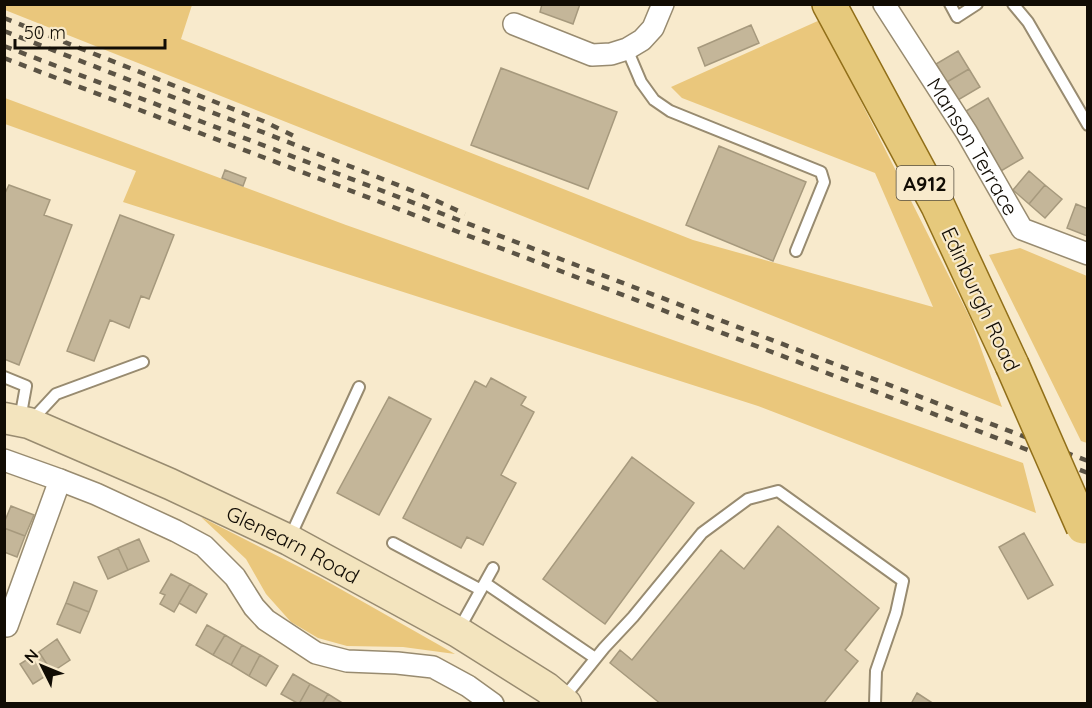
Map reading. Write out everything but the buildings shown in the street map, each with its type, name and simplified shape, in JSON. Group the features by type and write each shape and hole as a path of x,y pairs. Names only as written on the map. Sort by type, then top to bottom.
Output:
{"main road":[{"name":"Edinburgh Road","path":"829,4 938,206 1012,365 1085,532"}],"street":[{"path":"514,24 592,55 610,54 627,49 642,40 653,28 663,4"},
{"name":"Manson Terrace","path":"884,4 967,134 1022,229 1088,254"},
{"name":"Glenearn Road","path":"18,421 170,484 289,540 458,632 547,688 564,702"},
{"name":"Glenearn Road","path":"4,460 60,480 176,531 204,546 235,578 254,607 266,620 316,653 347,661 433,667 468,686 493,704"},
{"path":"8,626 60,480"}],"lane":[{"path":"950,4 957,17 977,4"},
{"path":"1013,4 1028,22 1088,125"},
{"path":"627,49 641,82 654,99 670,111 821,172 824,182 796,251"},
{"path":"18,421 56,394 143,362"},
{"path":"4,377 26,386 18,421"},
{"path":"289,540 359,387"},
{"path":"564,702 596,658 702,533 748,499 778,491 903,581 896,613 876,671 874,704"},
{"path":"393,543 483,586 596,658"},
{"path":"458,632 493,568"}],"shaded area":[{"path":"4,5 192,5 181,39 693,240 933,307 875,173 682,98 671,87 820,20 970,318 1002,407 5,10"},
{"path":"5,98 346,225 1023,463 1036,513 758,406 123,202 136,171 5,124"},
{"path":"1020,248 1087,276 1087,443 1081,441 989,255"},
{"path":"201,517 321,578 455,654 403,647 347,646 318,638 291,622 266,594 246,559"}],"railway":[{"path":"4,18 263,121 298,138"},
{"path":"4,31 426,196 465,214"},
{"path":"4,46 1088,461"},
{"path":"4,58 1088,473"}]}
